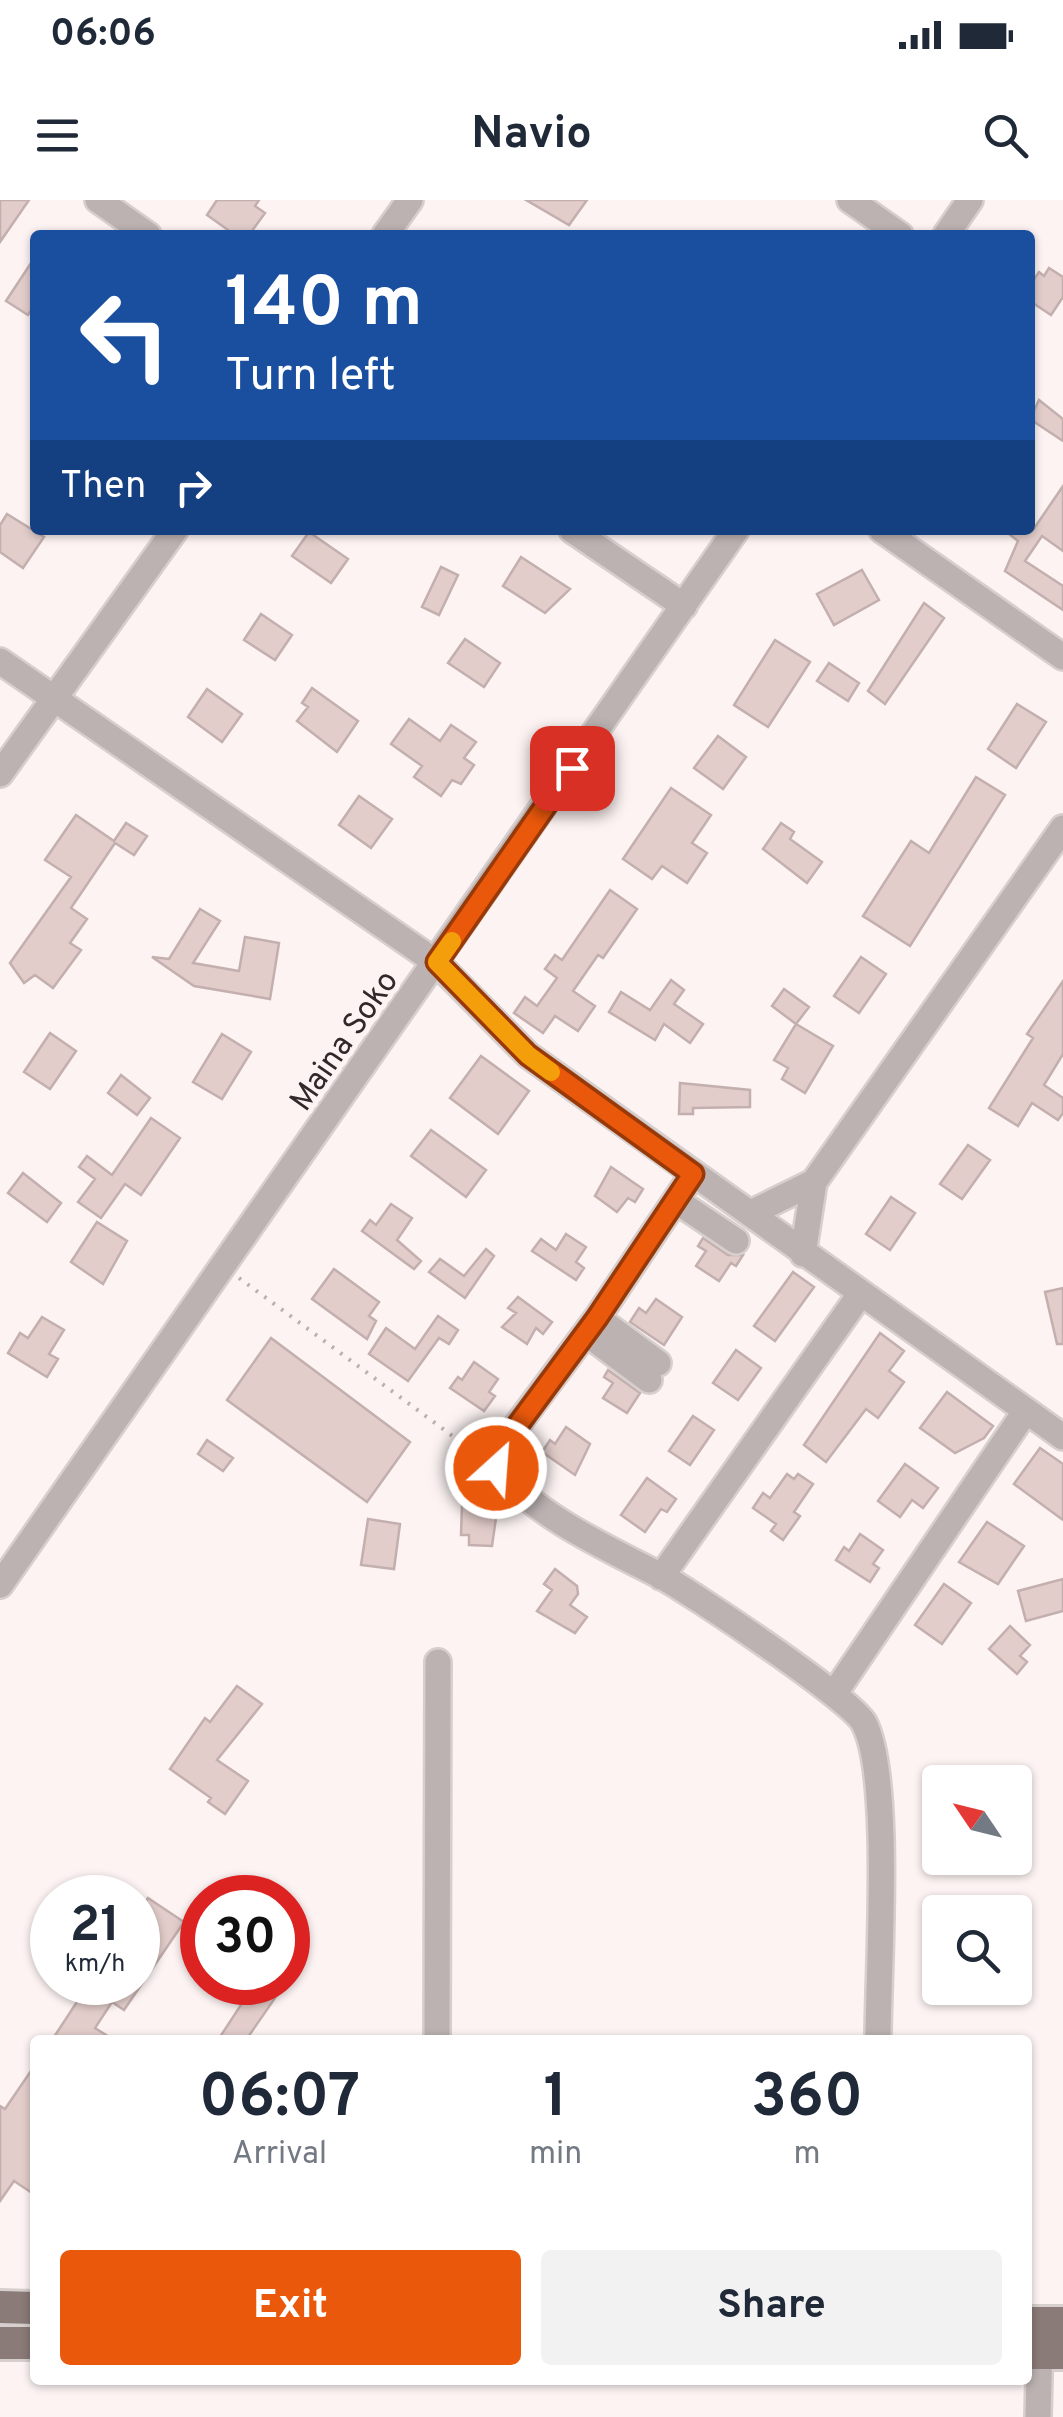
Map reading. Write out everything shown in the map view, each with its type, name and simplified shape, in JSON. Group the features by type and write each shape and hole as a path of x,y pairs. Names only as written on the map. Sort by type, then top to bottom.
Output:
{"main road":[{"path":"0,2307 30,2308"},
{"path":"0,2343 30,2343"}],"street":[{"path":"98,200 141,230"},
{"path":"389,230 410,200"},
{"path":"850,200 893,230"},
{"path":"949,230 970,200"},
{"path":"0,774 172,535"},
{"path":"579,535 684,606"},
{"name":"Maina Soko","path":"0,1585 733,535"},
{"path":"889,535 1063,658"},
{"path":"0,662 437,962 528,1055 1063,1437"},
{"path":"803,1254 814,1182 1063,828"},
{"path":"693,1174 678,1202 498,1452 496,1468 507,1481 594,1542 661,1576 834,1694 861,1718 873,1742 879,1793 878,2035"},
{"path":"750,1213 814,1182"},
{"path":"678,1202 736,1241"},
{"path":"661,1576 861,1293"},
{"path":"591,1326 653,1371"},
{"path":"834,1694 1024,1412"},
{"path":"437,2035 438,1662"},
{"path":"1038,2417 1043,2338"}],"path":[{"path":"223,1266 496,1468"}],"building":[{"path":"0,200 29,200 0,242"},
{"path":"217,200 259,200 255,206 265,213 253,230 228,230 207,215"},
{"path":"526,200 587,200 569,225"},
{"path":"30,265 28,315 6,301"},
{"path":"1049,268 1063,277 1063,297 1051,315 1035,304 1035,278 1039,272 1044,276"},
{"path":"1039,400 1063,419 1063,441 1035,422"},
{"path":"1063,486 1063,551 1042,536 1025,561 1063,586 1063,610 1005,571 1018,541 1010,535 1035,535 1035,527"},
{"path":"7,514 30,528 30,535 44,537 23,568 0,552 0,525"},
{"path":"307,535 313,535 348,559 331,583 292,556"},
{"path":"521,557 570,589 545,613 503,586"},
{"path":"441,567 458,575 439,615 422,607"},
{"path":"862,570 879,600 834,625 817,594"},
{"path":"924,603 944,618 885,704 868,691"},
{"path":"261,614 292,635 275,660 244,640"},
{"path":"465,639 500,663 484,687 448,663"},
{"path":"775,640 810,662 768,727 734,705"},
{"path":"829,663 859,683 848,701 817,681"},
{"path":"312,688 358,721 337,752 297,721 308,707 302,703"},
{"path":"207,689 242,714 222,742 188,717"},
{"path":"1017,704 1046,722 1016,768 988,749"},
{"path":"409,719 440,741 451,725 476,742 464,758 474,765 461,784 452,780 441,796 414,777 422,766 391,744"},
{"path":"718,736 746,757 723,789 694,768"},
{"path":"976,777 1005,795 910,946 863,916 911,841 929,853"},
{"path":"671,788 711,815 692,843 707,853 687,883 662,866 652,879 623,859"},
{"path":"359,796 392,819 371,848 339,825"},
{"path":"76,815 114,841 126,823 147,836 134,855 115,843 71,908 87,919 70,943 81,950 53,988 35,975 24,983 10,963 71,877 45,860"},
{"path":"781,823 794,832 790,839 822,862 807,883 763,849"},
{"path":"610,890 637,909 603,958 598,955 573,991 595,1006 578,1031 555,1016 543,1033 514,1013 525,997 537,1006 557,978 545,969 555,955 562,960"},
{"path":"200,909 220,921 193,963 239,971 245,937 279,943 270,999 194,986 152,957 169,959"},
{"path":"861,957 886,974 859,1013 834,996"},
{"path":"671,980 684,990 674,1004 703,1024 690,1043 664,1024 655,1040 609,1012 621,992 650,1010"},
{"path":"1063,981 1063,1054 1044,1085 1063,1098 1063,1113 1058,1120 1032,1103 1018,1126 989,1108 1033,1038 1027,1034"},
{"path":"784,989 809,1007 796,1024 772,1006"},
{"path":"796,1024 833,1046 805,1093 782,1079 788,1068 774,1060"},
{"path":"50,1033 76,1051 50,1089 24,1072"},
{"path":"222,1034 251,1052 222,1099 193,1082"},
{"path":"481,1056 529,1091 498,1134 450,1098"},
{"path":"121,1075 150,1098 137,1115 108,1093"},
{"path":"680,1083 750,1090 750,1107 693,1108 693,1114 679,1114"},
{"path":"151,1118 180,1138 141,1195 125,1184 101,1218 78,1202 95,1179 79,1167 87,1156 112,1175"},
{"path":"431,1130 486,1170 466,1197 411,1156"},
{"path":"968,1145 990,1160 962,1199 940,1184"},
{"path":"611,1167 643,1189 635,1202 628,1198 617,1212 595,1196"},
{"path":"23,1173 61,1203 47,1222 8,1193"},
{"path":"891,1197 915,1213 890,1250 866,1234"},
{"path":"391,1204 412,1218 397,1240 421,1261 414,1269 362,1231 370,1220 376,1225"},
{"path":"97,1222 127,1241 103,1284 71,1262"},
{"path":"566,1234 586,1247 576,1262 584,1268 576,1280 532,1251 541,1239 556,1250"},
{"path":"703,1238 728,1255 743,1255 736,1266 731,1263 719,1281 696,1266 706,1251 698,1246"},
{"path":"486,1249 494,1256 465,1298 429,1272 440,1259 464,1276"},
{"path":"334,1269 379,1302 369,1316 376,1321 367,1339 312,1299"},
{"path":"793,1272 814,1287 775,1341 754,1326"},
{"path":"1063,1288 1063,1344 1057,1344 1045,1292"},
{"path":"518,1297 552,1322 543,1334 536,1328 527,1344 502,1327 516,1313 508,1308"},
{"path":"656,1299 682,1317 664,1345 630,1322 639,1308 646,1313"},
{"path":"438,1316 458,1330 449,1344 439,1338 408,1381 369,1354 386,1328 415,1349"},
{"path":"42,1317 64,1330 49,1354 58,1359 47,1377 8,1353 20,1333 28,1338"},
{"path":"880,1333 904,1351 889,1371 904,1382 878,1418 866,1409 826,1462 804,1445"},
{"path":"271,1338 410,1442 367,1502 227,1400"},
{"path":"736,1350 761,1368 738,1400 713,1383"},
{"path":"474,1362 498,1379 489,1392 495,1396 484,1411 450,1388 458,1377 462,1380"},
{"path":"608,1370 640,1393 627,1413 603,1398 613,1383 604,1377"},
{"path":"947,1392 993,1426 984,1438 955,1453 920,1428"},
{"path":"693,1416 714,1430 690,1465 669,1451"},
{"path":"566,1427 590,1444 575,1475 542,1452 550,1440 555,1444"},
{"path":"207,1440 233,1458 223,1471 198,1454"},
{"path":"1040,1448 1063,1464 1063,1520 1014,1484"},
{"path":"905,1464 938,1488 923,1508 912,1500 900,1517 878,1501"},
{"path":"787,1474 794,1479 798,1474 813,1484 794,1512 800,1516 783,1540 771,1531 776,1524 753,1508 763,1493 770,1498"},
{"path":"647,1478 676,1499 667,1512 661,1509 645,1532 621,1515"},
{"path":"469,1496 499,1497 492,1546 469,1545 469,1535 461,1535 462,1505 469,1505"},
{"path":"368,1519 400,1524 394,1569 361,1565"},
{"path":"987,1522 1024,1546 998,1584 959,1562"},
{"path":"860,1534 883,1550 873,1564 879,1568 870,1582 836,1560 844,1547 849,1551"},
{"path":"555,1569 577,1586 578,1594 570,1605 587,1617 575,1633 537,1611 552,1590 544,1584"},
{"path":"1063,1579 1063,1611 1026,1621 1018,1591"},
{"path":"944,1584 971,1603 942,1644 915,1625"},
{"path":"1010,1626 1030,1645 1020,1656 1027,1662 1017,1674 989,1649"},
{"path":"237,1686 262,1704 217,1760 248,1781 225,1814 208,1802 211,1798 170,1769 205,1718 210,1722"},
{"path":"160,1906 180,1919 180,1928 160,1957"},
{"path":"75,2005 110,2005 95,2028 106,2035 55,2035"},
{"path":"241,2005 270,2005 249,2035 221,2035"},
{"path":"30,2072 30,2192 14,2181 0,2201 0,2106 5,2109"}],"slow traffic":[{"path":"452,941 437,962 528,1055 551,1072"}],"route":[{"path":"496,1468 498,1452 597,1318 678,1202 693,1174 528,1055 437,962 572,768"}]}
